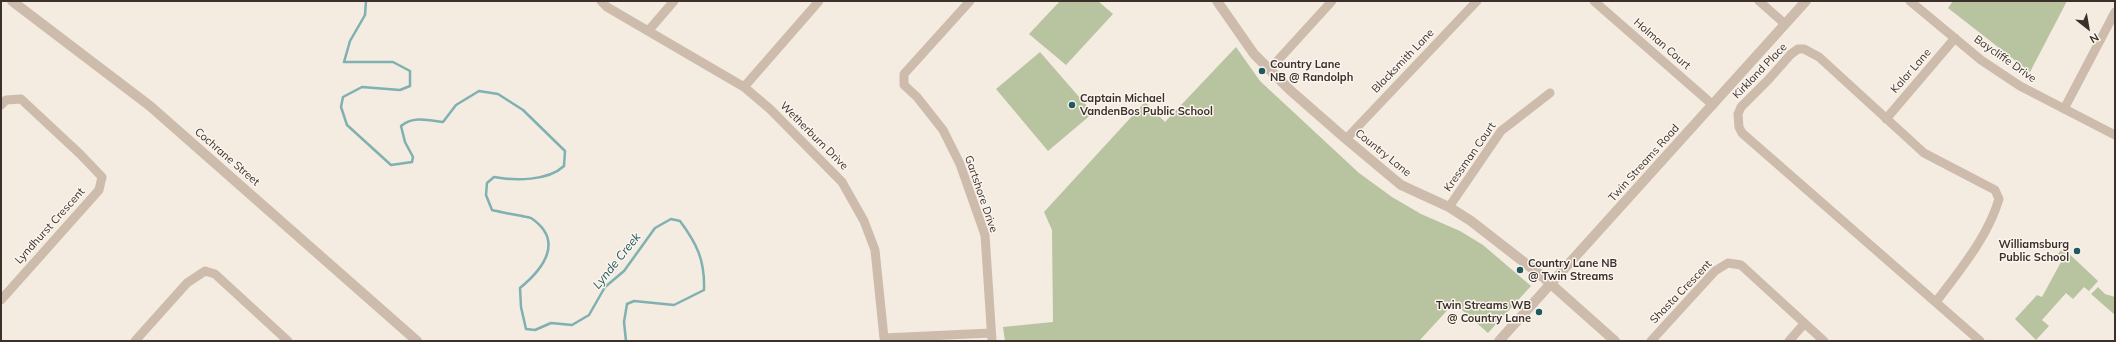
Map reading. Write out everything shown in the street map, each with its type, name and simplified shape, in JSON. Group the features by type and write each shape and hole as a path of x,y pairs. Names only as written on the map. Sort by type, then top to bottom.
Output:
{"street":[{"name":"Cochrane Street","path":"12,1 150,106 417,341"},
{"name":"Wetherburn Drive","path":"600,1 744,87 770,109 842,182 864,221 875,250 884,338 992,337"},
{"path":"649,30 674,1"},
{"path":"744,87 819,1"},
{"name":"Gartshore Drive","path":"970,1 904,74 904,85 917,97 943,130 960,164 984,235 992,337"},
{"name":"Country Lane","path":"1217,1 1254,54 1290,90 1346,139 1401,185 1449,207 1471,221 1544,277 1615,341"},
{"path":"1270,69 1332,1"},
{"name":"Blacksmith Lane","path":"1346,139 1477,1"},
{"name":"Holman Court","path":"1594,1 1713,105"},
{"path":"1758,1 1785,24"},
{"name":"Twin Streams Road","path":"1499,341 1806,1"},
{"name":"Baycliffe Drive","path":"1910,1 1981,60 2020,86 2115,135"},
{"path":"2064,109 2115,12"},
{"name":"Kalar Lane","path":"1886,119 1955,38"},
{"name":"Kirkland Place","path":"1936,302 1967,260 1996,210 2000,199 1996,190 1924,153 1819,57 1804,49 1798,49 1791,54 1741,107 1738,114 1739,127 1742,133 1980,341"},
{"name":"Kressman Court","path":"1449,207 1501,131 1550,93"},
{"name":"Lyndhurst Crescent","path":"1,105 6,100 21,99 80,154 102,177 99,190 1,300"},
{"name":"Shasta Crescent","path":"1651,341 1715,271 1728,263 1741,265 1824,341"},
{"path":"135,341 187,283 205,271 215,274 288,341"},
{"path":"1789,341 1804,324"}],"green space":[{"path":"1060,1 1098,1 1113,14 1066,65 1029,34"},
{"path":"1953,1 2067,1 2030,72 1948,8"},
{"path":"1236,47 1260,81 1359,173 1392,197 1421,214 1460,231 1483,245 1531,286 1488,333 1454,303 1419,341 1005,341 1003,327 1053,322 1052,230 1044,212 1145,102 1165,122"},
{"path":"1040,52 1093,113 1048,151 996,89"},
{"path":"2063,248 2098,281 2089,291 2084,287 2073,299 2066,293 2042,320 2049,326 2036,340 2015,319 2037,295 2042,297 2061,262 2056,256"},
{"path":"2098,287 2105,294 2115,297 2115,315 2091,294"}],"waterway":[{"name":"Lynde Creek","path":"366,1 365,15 350,41 344,62 393,62 410,71 410,86 400,90 362,87 343,97 341,107 347,125 391,165 412,162 413,157 405,142 401,126 416,120 443,122 456,105 479,91 498,94 523,110 565,151 564,166 549,175 531,179 494,177 487,183 486,195 492,210 531,218 541,227 547,236 549,245 543,264 520,288 521,307 526,329 535,330 551,323 572,325 589,315 605,287 624,271 655,228 671,219 680,221 691,237 699,253 703,270 704,290 674,305 634,301 627,304 624,322 626,341"}],"place":[{"name":"Country Lane NB @ Randolph","path":"1262,71"},
{"name":"Captain Michael VandenBos Public School","path":"1072,105"},
{"name":"Williamsburg Public School","path":"2077,251"},
{"name":"Country Lane NB @ Twin Streams","path":"1520,270"},
{"name":"Twin Streams WB @ Country Lane","path":"1539,312"}]}
